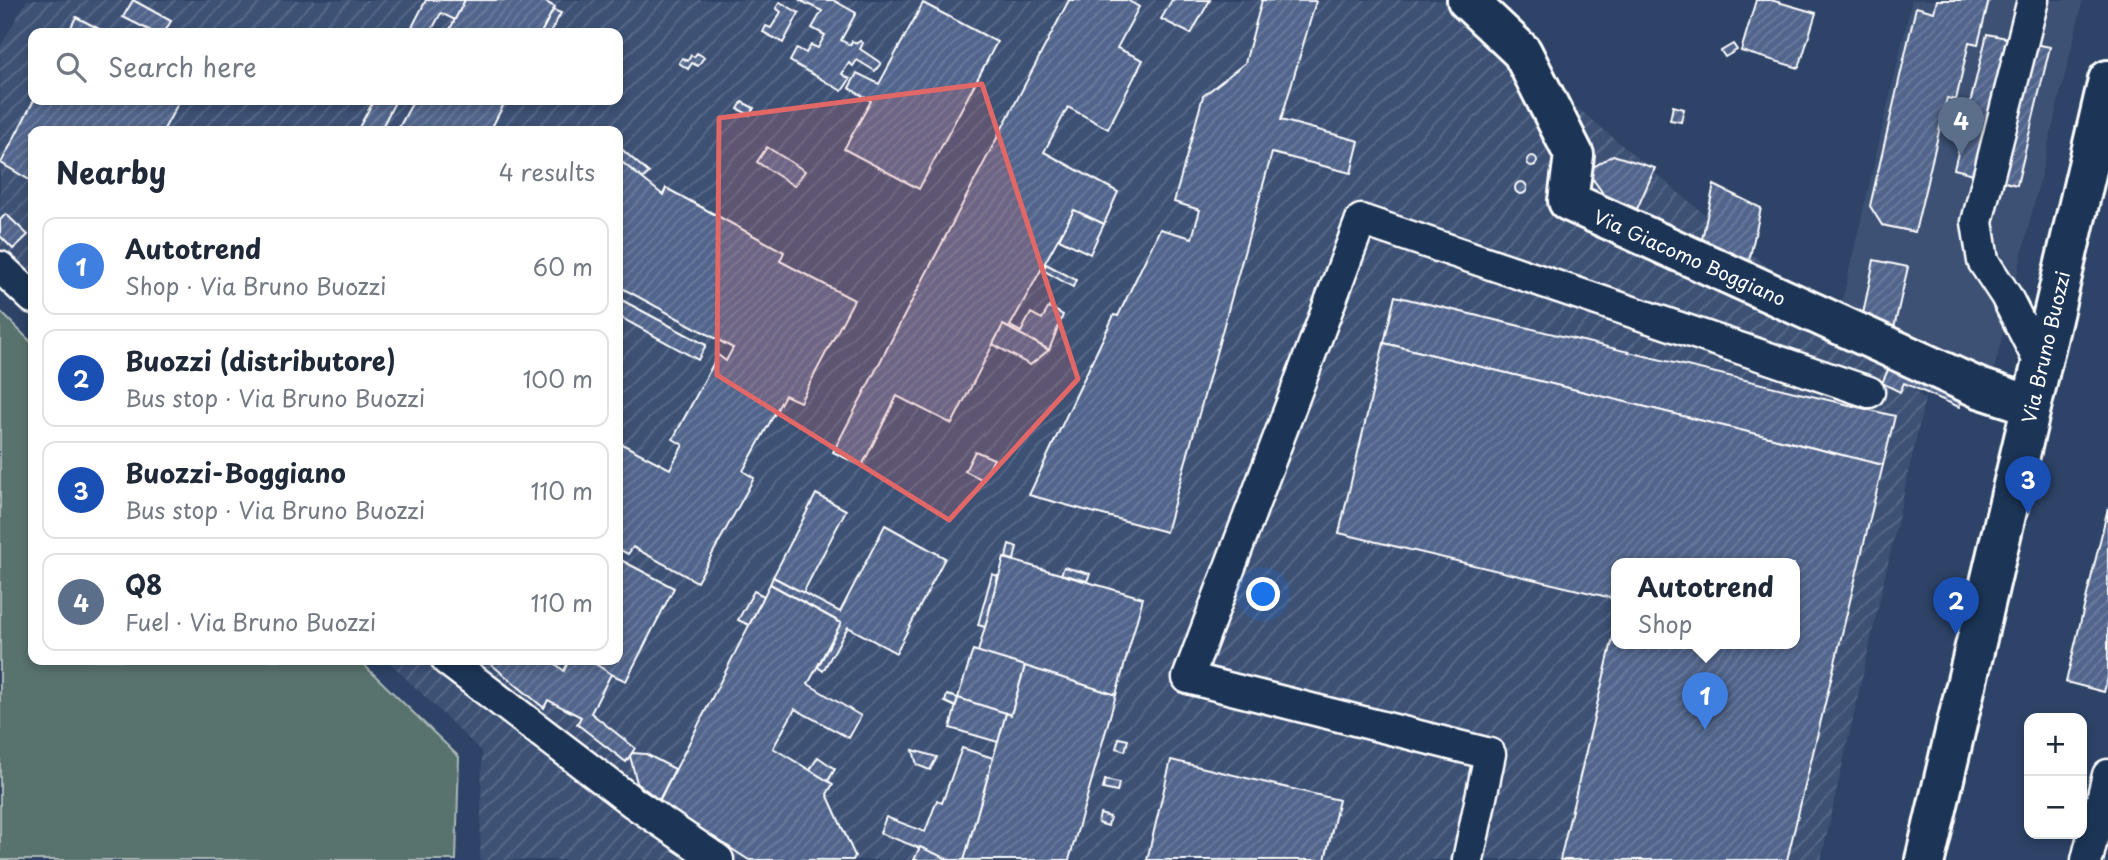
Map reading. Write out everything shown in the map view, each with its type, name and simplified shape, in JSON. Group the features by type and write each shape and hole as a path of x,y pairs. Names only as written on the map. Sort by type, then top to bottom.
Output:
{"main road":[{"name":"Via Giacomo Boggiano","path":"1466,0 1522,52 1534,75 1574,155 1568,201 1979,388 2031,405"},
{"name":"Via Bruno Buozzi","path":"1925,860 2108,80"}],"lane":[{"path":"2033,0 1977,222 1983,261 2006,296 2041,365"},
{"path":"1468,860 1490,754 1188,678 1361,220 1869,392"},
{"path":"0,267 28,293"},
{"path":"454,665 634,803 718,860"},
{"path":"2087,860 2108,775"}],"highlighted area":[{"path":"982,84 1078,379 949,520 717,375 719,118"}],"shaded area":[{"path":"27,0 1449,0 1925,399 1821,860 480,860 482,752 392,665 623,665 623,126 28,126 28,312 0,285 0,47"},
{"path":"1912,0 2083,0 1992,379 1840,310"}],"green space":[{"path":"0,311 28,339 28,665 364,665 459,757 456,860 0,860"}],"building":[{"path":"133,0 171,21 167,28 145,28 123,17"},
{"path":"426,0 465,0 455,20 441,13 433,28 412,28"},
{"path":"465,0 542,0 555,7 544,28 451,28"},
{"path":"799,0 833,0 856,13 841,40 850,45 852,41 863,43 860,49 881,63 875,71 857,60 853,66 849,63 842,74 850,79 842,91 790,61 797,48 806,53 811,45 818,48 825,35 812,28 822,11"},
{"path":"1069,0 1127,0 1139,7 1117,48 1143,60 1108,129 1068,107 1044,152 1118,192 1104,224 1074,210 1010,326 1021,332 1031,313 1042,319 1049,307 1063,315 1049,350 1003,325 952,424 897,396 862,466 833,452"},
{"path":"1172,0 1210,0 1191,34 1161,19"},
{"path":"1262,0 1316,1 1281,120 1359,141 1351,173 1272,153 1166,532 1029,495 1114,315 1118,316 1160,229 1192,238 1200,210 1174,202 1203,96 1245,63"},
{"path":"1756,0 1771,0 1816,13 1799,68 1741,51"},
{"path":"1937,0 1989,0 1978,44 1969,42 1956,100 1947,98 1915,232 1882,225 1870,206 1916,7 1934,12"},
{"path":"780,2 799,13 783,43 763,32 766,26 771,28 781,12 776,8"},
{"path":"923,3 997,42 919,189 844,149 871,101 849,88 857,73 879,84"},
{"path":"553,10 561,13 553,28 544,28"},
{"path":"76,17 97,28 70,28"},
{"path":"1987,34 2050,47 2017,185 1954,169"},
{"path":"1733,44 1737,50 1725,57 1721,51"},
{"path":"697,53 704,57 698,66 692,63 688,69 679,63 682,58 688,61 691,55 694,57"},
{"path":"742,102 754,108 750,115 738,109"},
{"path":"31,105 177,105 166,126 28,126 28,179 1,163"},
{"path":"371,105 393,105 383,126 360,126"},
{"path":"411,105 503,105 493,126 400,126"},
{"path":"1673,106 1684,109 1681,122 1670,120"},
{"path":"767,147 805,171 794,186 757,162"},
{"path":"623,150 649,173 642,179 623,163"},
{"path":"1613,155 1655,168 1637,209 1605,196 1587,171"},
{"path":"1532,156 1536,157 1536,165 1532,166 1528,165 1527,161 1528,157"},
{"path":"623,163 663,195 666,188 784,252 780,261 854,300 800,402 785,395 743,471 754,478 697,582 633,547 628,554 623,552 623,445 670,469 683,445 673,439 718,355 726,361 733,348 623,289"},
{"path":"1521,182 1527,188 1521,194 1515,188"},
{"path":"1714,185 1761,208 1749,261 1702,239"},
{"path":"1074,210 1104,224 1090,254 1059,239"},
{"path":"6,214 28,235 13,249 0,236 0,220"},
{"path":"1874,260 1908,267 1894,328 1863,314"},
{"path":"1046,264 1076,280 1073,287 1043,270"},
{"path":"1395,296 1895,416 1883,465 1384,343"},
{"path":"623,301 706,345 698,360 623,319"},
{"path":"1003,325 1049,350 1030,365 993,344"},
{"path":"1384,343 1883,465 1787,860 1560,860 1611,646 1611,649 1800,649 1800,558 1611,558 1611,598 1339,533"},
{"path":"1894,357 1967,389 1959,407 1904,383 1900,392 1882,383"},
{"path":"975,451 994,459 983,480 965,471"},
{"path":"816,494 846,510 803,593 773,577"},
{"path":"2108,508 2108,677 2104,692 2066,682"},
{"path":"885,525 945,558 896,653 848,627 823,671 818,667 841,623 770,584 773,577 840,612"},
{"path":"1009,544 1017,547 1014,560 1006,558"},
{"path":"1004,558 1143,598 1116,695 978,652"},
{"path":"623,561 674,588 626,681 597,665 623,665"},
{"path":"1064,567 1090,574 1087,581 1061,574"},
{"path":"992,574 998,576 985,627 978,625"},
{"path":"770,584 841,623 808,684 861,716 849,738 795,709 773,748 833,784 827,794 855,856 853,860 749,860 659,802"},
{"path":"754,591 764,596 749,625 738,620"},
{"path":"973,650 1025,666 1011,715 958,698"},
{"path":"492,665 557,665 564,671 567,665 597,665 611,674 591,713 635,748 626,762 577,724 581,717 548,700 544,708"},
{"path":"1025,666 1116,695 1069,860 964,860 1006,713 1011,715"},
{"path":"947,695 958,698 956,707 945,702"},
{"path":"958,698 1006,713 998,742 950,728"},
{"path":"1119,738 1128,740 1125,751 1116,748"},
{"path":"962,748 993,758 964,860 950,860 880,833 886,817 925,832 937,800 942,803"},
{"path":"913,750 937,757 930,770 917,765"},
{"path":"632,753 646,754 675,769 659,800 637,783 630,756"},
{"path":"818,757 835,769 828,781 810,770"},
{"path":"1171,760 1339,800 1325,860 1147,860"},
{"path":"1105,780 1119,783 1117,792 1103,789"},
{"path":"1100,814 1110,817 1108,826 1098,823"},
{"path":"920,847 950,860 914,860"}],"place":[{"name":"Q8","path":"1961,155"},
{"name":"Buozzi-Boggiano","path":"2028,514"},
{"name":"Buozzi (distributore)","path":"1956,635"},
{"name":"Autotrend","path":"1705,730"}]}
